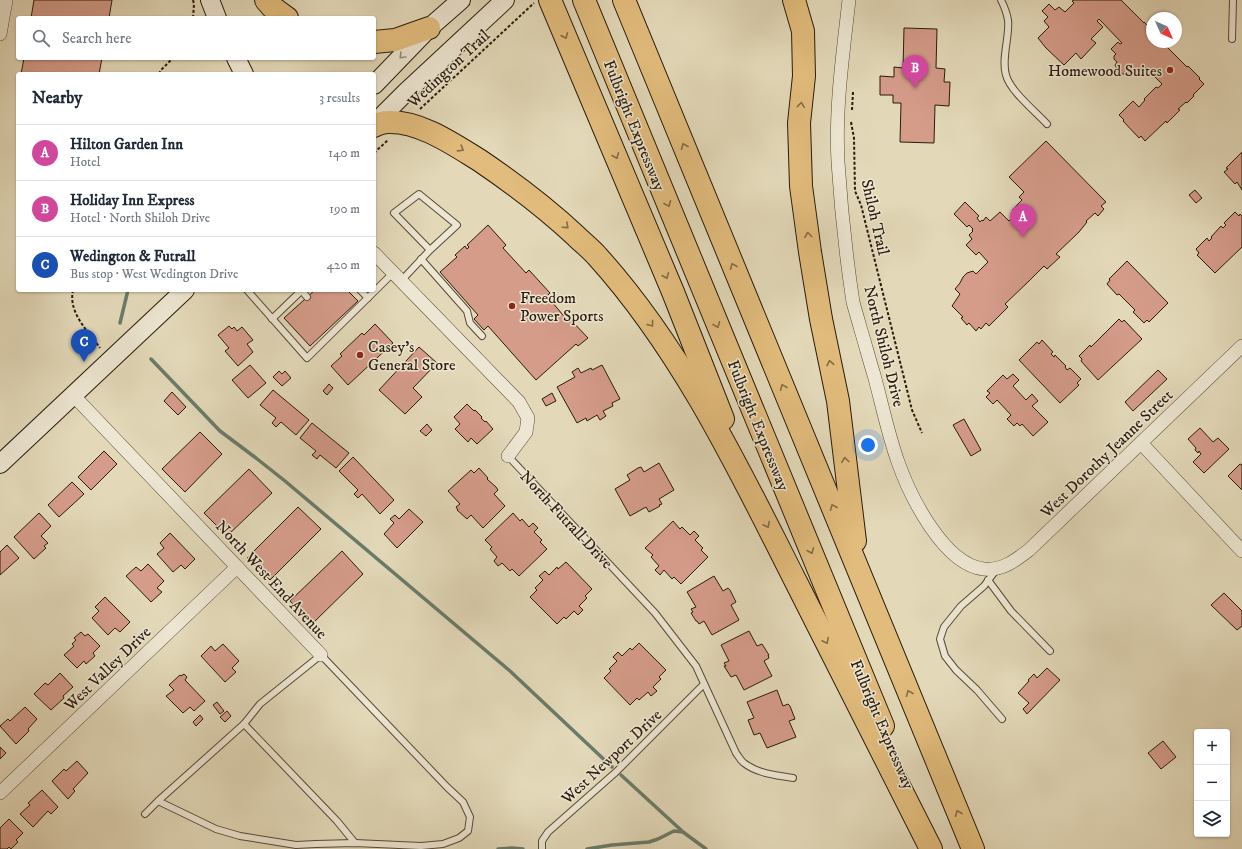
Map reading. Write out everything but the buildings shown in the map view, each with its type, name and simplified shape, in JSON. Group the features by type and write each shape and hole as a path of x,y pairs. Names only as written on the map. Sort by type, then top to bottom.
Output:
{"highway":[{"path":"266,0 272,7 284,16"},
{"path":"550,0 670,285 719,407 750,490"},
{"name":"Fulbright Expressway","path":"584,0 934,849"},
{"path":"624,0 973,849"},
{"path":"794,0 802,31 804,68 799,123 802,186 810,252 838,401 858,569"},
{"path":"376,42 395,40 429,28"},
{"path":"376,124 386,122 405,124 427,130 448,141 497,172 549,212 595,254 654,328 687,377 750,490 931,849"}],"main road":[{"path":"210,0 217,16"},
{"path":"376,83 429,28 461,0"},
{"path":"376,123 406,92 505,0"},
{"path":"237,60 243,72"},
{"path":"2,458 73,395 183,292"}],"street":[{"path":"0,34 6,0"},
{"name":"North Shiloh Drive","path":"849,0 843,41 837,131 843,222 853,303 898,462 910,490 931,529 941,542 961,560 986,575"},
{"name":"North Futrall Drive","path":"376,255 519,402 528,418 526,432 508,456"},
{"name":"West Dorothy Jeanne Street","path":"986,575 1014,562 1029,550 1242,346"},
{"name":"North West End Avenue","path":"73,395 321,655"},
{"path":"1141,443 1242,551"},
{"name":"West Valley Drive","path":"0,793 237,567"}],"lane":[{"path":"1001,0 1008,21 1005,67 1006,76 1010,84 1023,100 1047,124"},
{"path":"1232,39 1233,0"},
{"path":"249,292 307,358 323,338 349,313 421,259 457,225 419,194 394,213 430,250"},
{"path":"421,259 467,311 470,322 482,336"},
{"path":"272,319 300,292"},
{"path":"303,292 307,297"},
{"path":"362,292 368,298"},
{"path":"289,303 294,309"},
{"name":"North Futrall Drive","path":"508,456 655,613 696,666 736,753 744,763 754,770 794,778"},
{"path":"986,575 1012,611 1050,651"},
{"path":"986,575 984,586 961,606 944,627 940,639 945,656 956,670 977,690 1002,719"},
{"path":"145,814 244,724 260,704 321,655"},
{"name":"North West End Avenue","path":"158,801 216,829 240,836 296,845 355,843 421,846 443,844 459,838 468,831 470,817 463,802 321,655"},
{"name":"West Newport Drive","path":"542,849 542,841 548,832 616,772 704,684"},
{"path":"244,724 337,821 355,843"}],"path":[{"path":"193,0 194,16"},
{"name":"Wedington Trail","path":"376,152 538,0"},
{"path":"160,72 171,60"},
{"name":"Shiloh Trail","path":"854,89 851,123 854,138 855,191 861,205 912,410 922,433"},
{"path":"73,292 72,303 75,312 109,360"}],"waterway":[{"path":"120,323 128,292"},
{"path":"151,359 220,431 285,481 510,671 612,767"},
{"path":"621,775 682,831"},
{"path":"587,849 649,842 674,831 683,832 706,849"},
{"path":"498,849 523,849"}],"place":[{"name":"Homewood Suites","path":"1170,70"},
{"name":"Holiday Inn Express","path":"915,88"},
{"name":"Hilton Garden Inn","path":"1023,237"},
{"name":"Freedom Power Sports","path":"512,306"},
{"name":"Casey's General Store","path":"360,355"},
{"name":"Wedington & Futrall","path":"84,362"}]}
